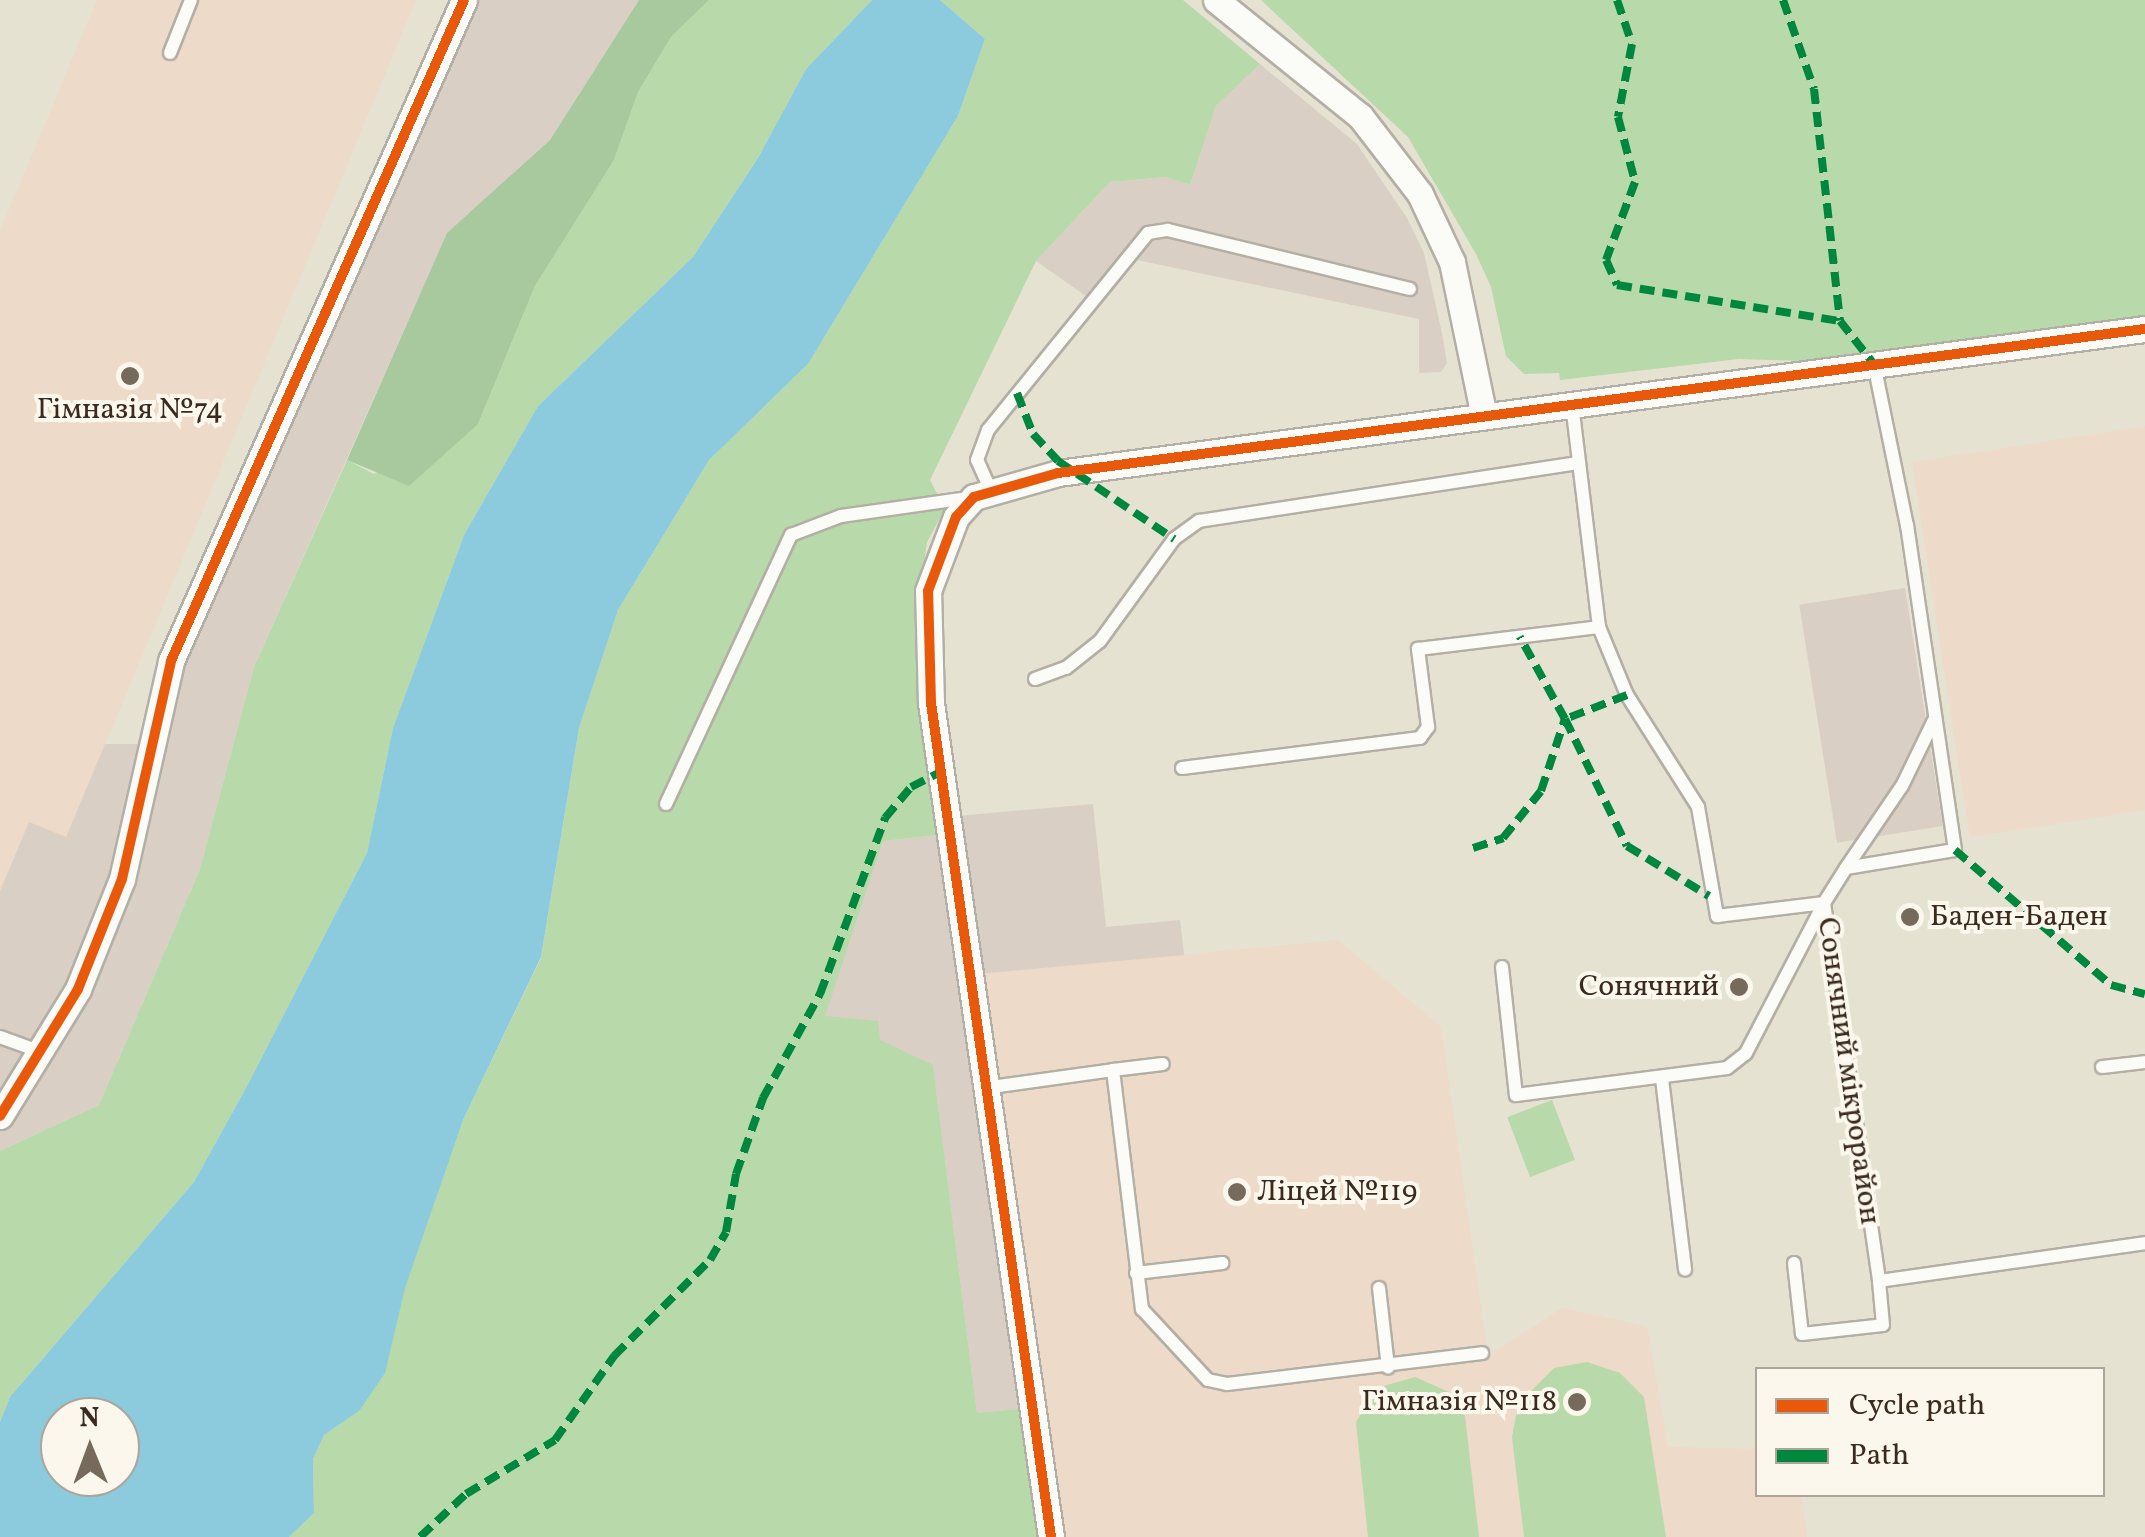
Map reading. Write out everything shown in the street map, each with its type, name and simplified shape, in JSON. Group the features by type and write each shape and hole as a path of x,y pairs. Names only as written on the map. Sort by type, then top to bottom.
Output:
{"street":[{"path":"0,1116 35,1050 78,989 122,879 171,661 464,0"},
{"path":"1216,0 1360,116 1420,194 1452,262 1483,412"},
{"path":"1051,1537 984,1088 926,635 928,591 941,544 982,494 1058,473 1483,412 2145,330"}],"lane":[{"path":"170,53 191,0"},
{"path":"666,804 792,535 841,516 982,494 977,460 988,430 1148,233 1168,230 1410,289"},
{"path":"1846,868 1955,850 1874,364"},
{"path":"1571,401 1599,627 1627,695 1698,807 1717,916 1824,902 1902,786 1935,717"},
{"path":"1035,679 1066,668 1100,641 1174,539 1199,521 1579,463"},
{"path":"1182,768 1420,738 1428,727 1418,649 1599,627"},
{"name":"Сонячний мікрорайон","path":"1502,967 1516,1096 1662,1079 1738,1062 1824,902"},
{"name":"Сонячний мікрорайон","path":"1794,1263 1802,1334 1883,1325 1824,902"},
{"path":"0,1037 35,1050"},
{"path":"2102,1066 2145,1062"},
{"path":"984,1088 1163,1064"},
{"path":"1113,1070 1142,1309 1217,1384 1482,1353"},
{"path":"1662,1079 1684,1270"},
{"path":"1879,1281 2008,1266 2145,1243"},
{"path":"1136,1273 1222,1264"},
{"path":"1378,1288 1388,1367"}],"shaded area":[{"name":"Гімназія №74","path":"97,0 416,0 66,838 29,822 0,891 0,231"},
{"path":"464,0 639,0 550,140 447,234 254,667 200,869 99,1105 0,1151 0,891 29,822 66,837 105,744 150,744 171,661"},
{"path":"1260,64 1357,144 1407,218 1424,253 1442,333 1447,363 1441,372 1419,373 1419,319 1137,260 1100,306 1036,261 1110,182 1167,177 1190,185 1216,106"},
{"path":"2145,426 2145,810 1970,837 1912,462"},
{"path":"1905,588 1943,826 1837,843 1799,605"},
{"path":"1093,804 1106,927 1180,920 1184,955 978,974 957,816"},
{"path":"938,835 1018,1409 977,1413 933,1066 824,1017 883,841"},
{"name":"Ліцей №119","path":"1338,940 1441,1027 1488,1356 1562,1308 1647,1326 1668,1447 1755,1449 1755,1497 1801,1497 1807,1537 1060,1537 978,974"}],"green space":[{"path":"639,0 709,0 671,37 638,92 614,160 535,286 478,424 409,486 347,460 447,233 550,140"},
{"path":"709,0 872,0 806,69 758,158 693,257 538,406 464,535 393,728 367,853 246,1088 194,1182 10,1397 0,1422 0,1151 99,1105 200,869 254,667 347,460 374,474 478,424 535,286 614,160 638,92 671,37"},
{"path":"940,0 1183,0 1260,64 1216,106 1190,185 1166,177 1110,182 1036,261 930,480 945,509 927,542 915,633 938,835 883,841 825,1016 878,1021 880,1040 933,1065 977,1413 1018,1409 1040,1537 289,1537 314,1513 313,1459 324,1435 359,1411 463,1120 541,958 579,728 618,610 709,460 808,364 958,116 985,39"},
{"path":"1261,0 2145,0 2145,317 1806,361 1739,359 1560,380 1559,373 1524,374 1506,356 1491,287 1476,254 1408,137"},
{"path":"1552,1100 1575,1160 1530,1177 1507,1117"},
{"path":"1587,1362 1620,1373 1644,1397 1666,1537 1524,1537 1512,1437 1518,1404 1554,1368"},
{"path":"1415,1377 1451,1393 1465,1416 1479,1537 1368,1537 1356,1422 1377,1388"}],"water":[{"path":"872,0 940,0 985,39 958,116 808,364 709,460 618,610 579,728 541,957 463,1120 405,1288 385,1373 359,1411 324,1435 313,1459 314,1513 289,1537 0,1537 0,1422 10,1397 194,1182 246,1088 367,853 393,728 464,535 538,406 693,257 758,158 806,69"}],"marked path":[{"path":"1617,0 1632,44 1618,117 1635,182 1606,260 1617,285 1840,321 1874,364"},
{"path":"1783,0 1814,89 1840,321"},
{"path":"1017,393 1033,434 1058,461 1174,539"},
{"path":"1473,848 1503,838 1541,791 1565,719 1520,637"},
{"path":"1627,695 1565,719 1627,846 1709,896"},
{"path":"420,1537 466,1494 555,1440 614,1356 710,1260 726,1232 736,1174 763,1098 820,994 885,818 911,787 940,772"},
{"path":"1955,850 2111,985 2145,994"}],"cycle path":[{"path":"0,1116 78,989 122,879 171,661 464,0"},
{"path":"1051,1537 931,703 928,591 956,517 974,497 1058,473 2145,329"}],"place":[{"name":"Гімназія №74","path":"130,376"},
{"name":"Баден-Баден","path":"1910,917"},
{"name":"Сонячний","path":"1739,987"},
{"name":"Ліцей №119","path":"1237,1192"},
{"name":"Гімназія №118","path":"1577,1402"}]}
